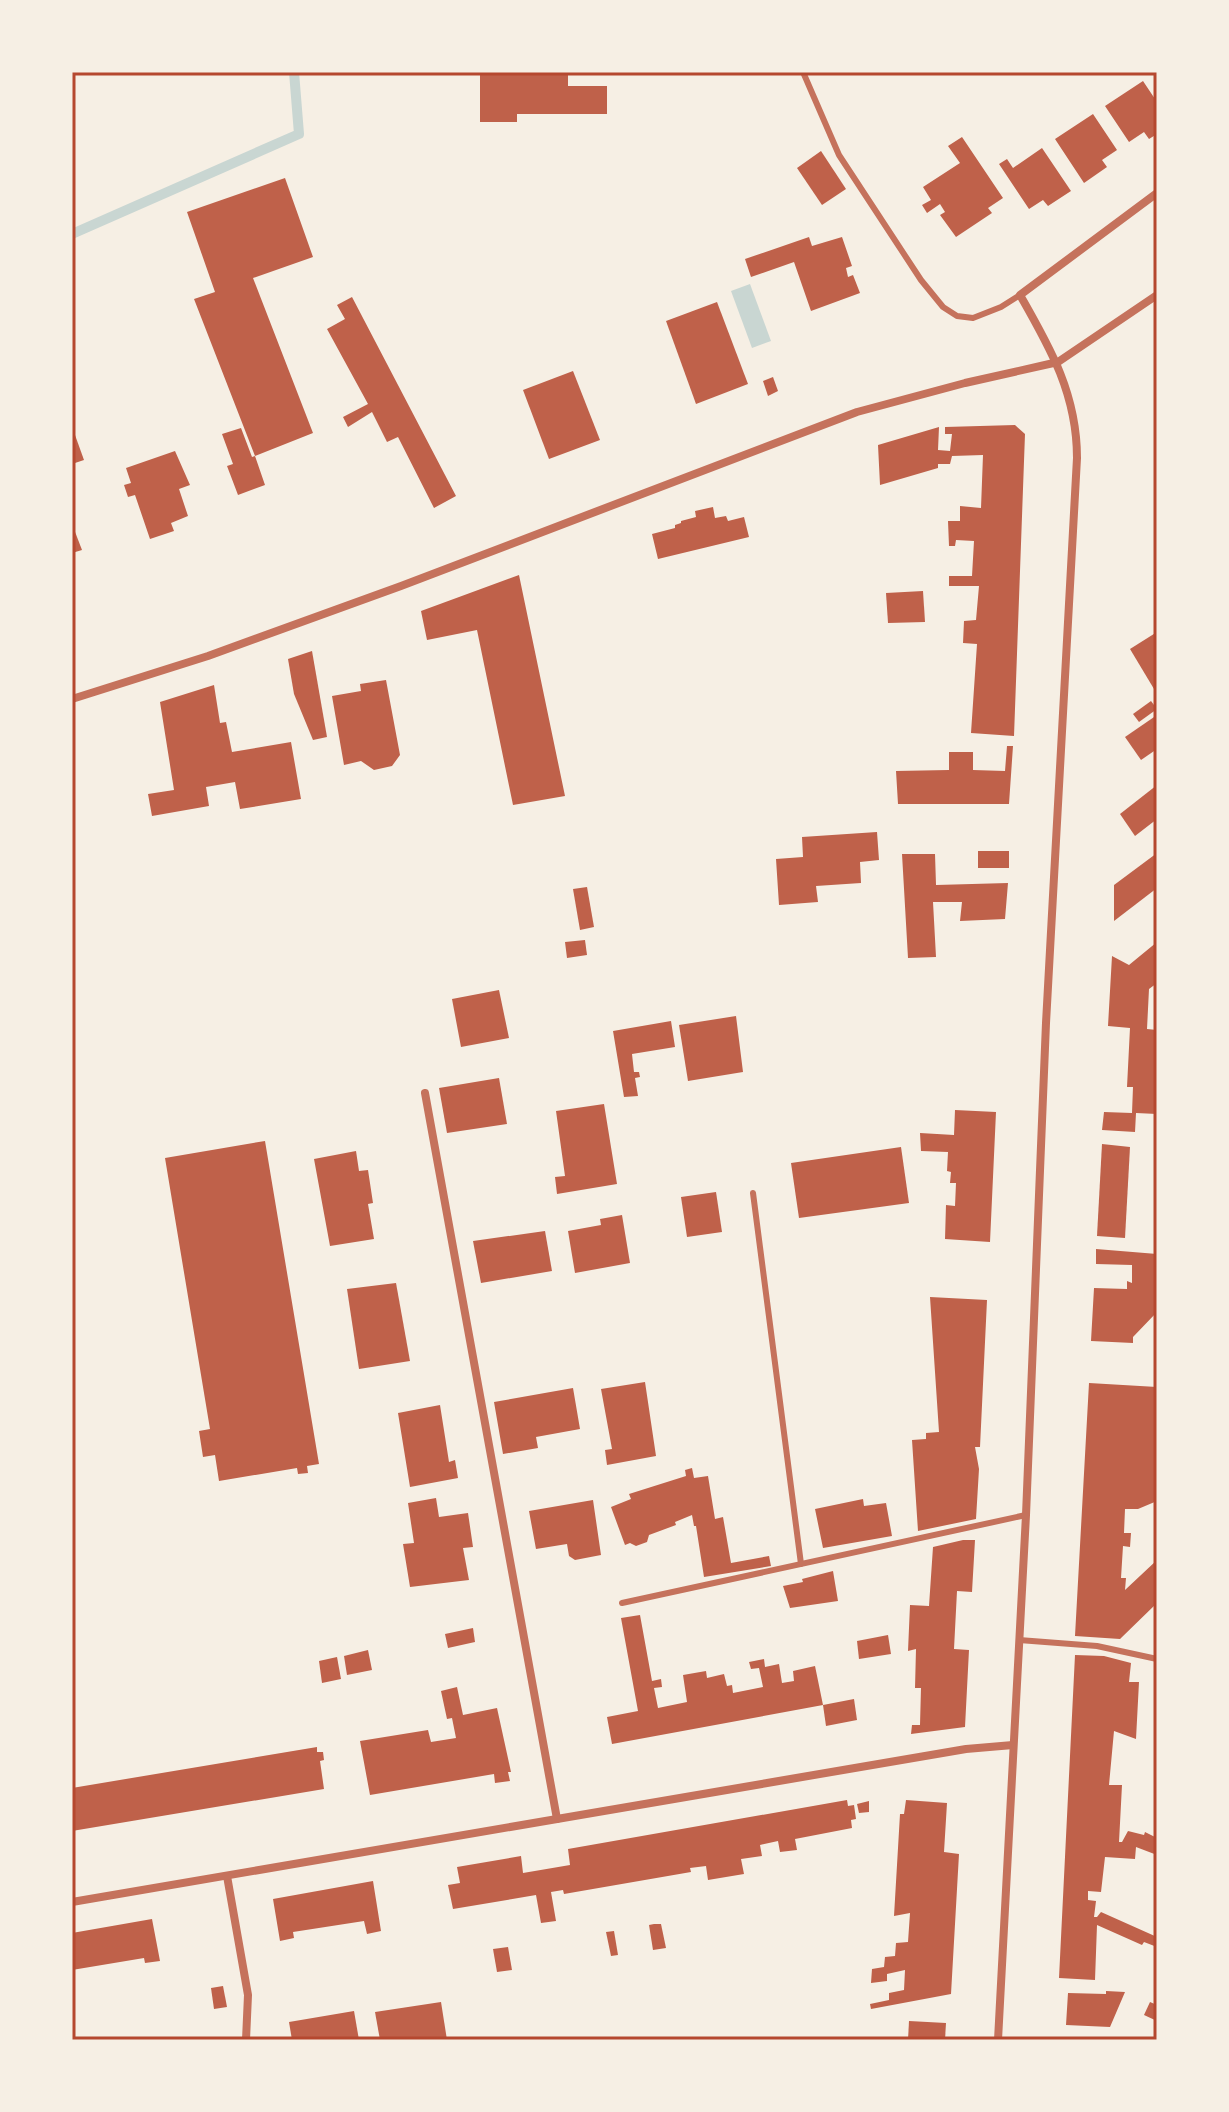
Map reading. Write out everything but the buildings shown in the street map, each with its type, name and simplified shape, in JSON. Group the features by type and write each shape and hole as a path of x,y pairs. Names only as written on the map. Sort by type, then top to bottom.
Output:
{"street":[{"path":"998,2040 1026,1515 1046,1023 1077,458 1073,413 1058,362 1020,295 1157,193"},
{"path":"72,699 208,656 401,586 857,412 1058,362 1157,295"},
{"path":"425,1093 557,1819"},
{"path":"72,1902 966,1749 1013,1745"},
{"path":"227,1876 248,1995 246,2040"}],"lane":[{"path":"803,72 839,155 921,280 943,307 957,316 973,318 993,311 1020,295"},
{"path":"753,1193 801,1564"},
{"path":"622,1603 1026,1515"},
{"path":"1019,1640 1097,1646 1157,1659"}],"shaded area":[{"path":"750,284 771,341 752,348 731,291"}],"waterway":[{"path":"72,234 299,134 294,72"}]}
